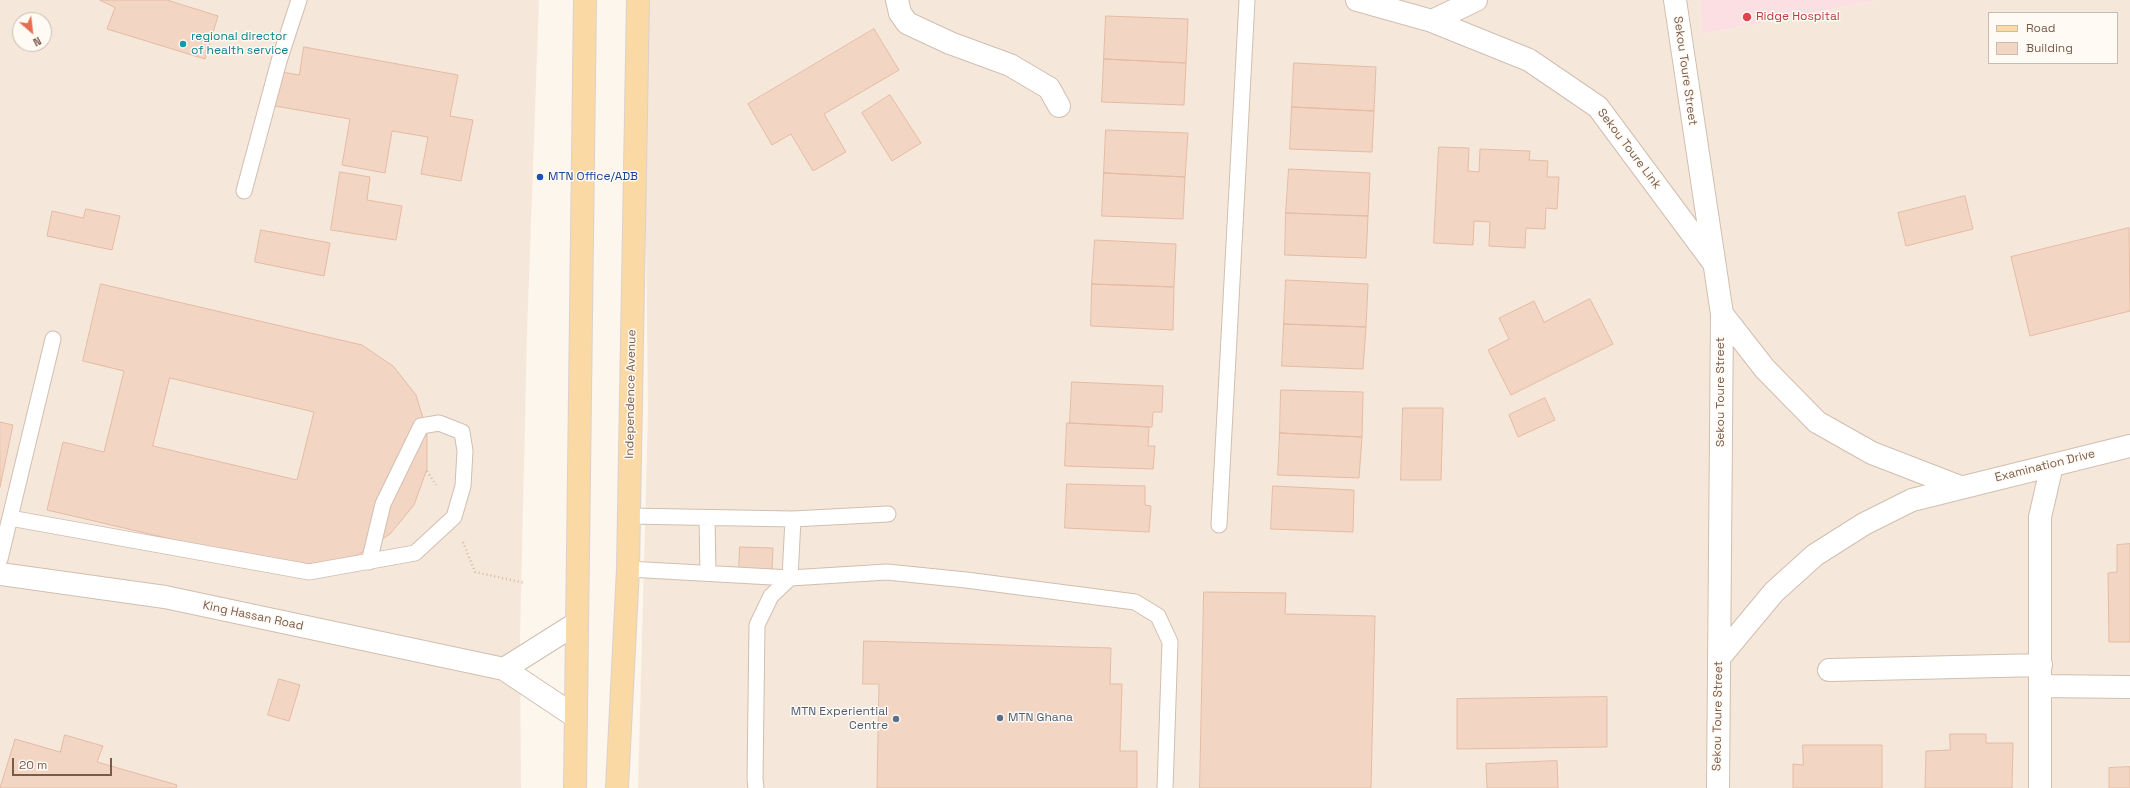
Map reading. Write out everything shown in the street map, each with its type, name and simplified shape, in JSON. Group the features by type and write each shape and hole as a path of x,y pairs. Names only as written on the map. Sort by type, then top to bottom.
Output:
{"main road":[{"path":"575,788 585,0"},
{"name":"Independence Avenue","path":"617,788 628,569 641,6"}],"street":[{"path":"898,0 900,13 907,23 950,43 1010,65 1049,88 1059,106"},
{"name":"Sekou Toure Link","path":"1357,0 1432,21 1529,60 1598,107 1715,265"},
{"path":"1432,21 1476,0"},
{"name":"Sekou Toure Street","path":"1675,0 1696,152 1722,314 1718,788"},
{"path":"1722,314 1765,369 1817,422 1872,453 1960,487"},
{"name":"Examination Drive","path":"1719,658 1774,592 1815,554 1864,524 1912,500 2052,464 2130,446"},
{"path":"2040,788 2040,517 2052,464"},
{"name":"King Hassan Road","path":"0,574 165,597 504,669 576,717"},
{"path":"504,669 577,623"},
{"path":"1829,670 2040,676 2130,687"}],"lane":[{"path":"244,190 279,61 299,0"},
{"path":"1219,525 1247,0"},
{"path":"0,559 52,339"},
{"path":"10,518 309,572 369,562 415,553 454,517 463,486 465,451 462,432 439,423 421,426 382,504 369,562"},
{"path":"629,516 793,519 888,514"},
{"path":"707,518 708,573"},
{"path":"756,788 757,625 771,596 790,578 793,519"},
{"path":"628,569 790,578 887,572 966,580 1135,602 1158,616 1170,642 1165,788"}],"shaded area":[{"path":"0,0 539,0 527,334 520,638 521,788 0,788"},
{"path":"647,0 1700,0 1704,34 1880,0 2130,0 2130,788 638,788 648,413 644,69"},
{"name":"Ridge Hospital","path":"1700,0 1880,0 1703,34"}],"building":[{"name":"regional director of health service","path":"100,0 167,0 218,16 205,59 107,29 115,8"},
{"path":"1106,16 1188,19 1186,63 1104,59"},
{"path":"874,29 899,70 824,114 846,152 813,171 791,134 772,145 748,104"},
{"path":"304,47 458,75 450,116 473,120 461,181 421,174 428,137 392,131 385,173 342,165 350,119 275,106 282,72 299,75"},
{"path":"1104,59 1186,63 1184,105 1102,102"},
{"path":"1294,63 1376,67 1374,111 1292,107"},
{"path":"890,95 921,143 892,161 862,113"},
{"path":"1292,107 1374,111 1372,152 1290,149"},
{"path":"1106,130 1188,133 1185,177 1104,173"},
{"path":"1439,147 1469,148 1468,171 1479,172 1480,149 1530,151 1529,160 1548,161 1547,177 1559,177 1557,209 1546,208 1545,229 1526,228 1525,248 1489,246 1490,222 1474,221 1473,245 1434,243"},
{"path":"1289,169 1370,173 1368,216 1286,213"},
{"path":"340,172 370,177 367,200 402,206 396,240 331,230"},
{"path":"1104,173 1185,177 1183,219 1102,216"},
{"path":"1965,196 1973,229 1906,246 1898,213"},
{"path":"86,209 120,216 112,250 47,236 52,211 83,218"},
{"path":"1286,213 1368,216 1366,258 1285,255"},
{"path":"2129,228 2130,311 2030,336 2011,257"},
{"path":"261,230 330,243 324,276 255,262"},
{"path":"1095,240 1176,244 1174,287 1092,284"},
{"path":"1286,280 1368,284 1366,327 1284,324"},
{"path":"101,284 362,345 393,366 416,395 427,431 427,469 414,505 390,534 358,555 321,563 282,565 47,510 63,442 104,452 124,371 83,361","holes":["170,378 314,412 297,480 153,446"]},
{"path":"1092,284 1174,287 1173,330 1091,326"},
{"path":"1590,299 1613,344 1511,395 1488,350 1509,339 1499,318 1534,301 1544,322"},
{"path":"1284,324 1366,327 1363,369 1282,366"},
{"path":"1072,382 1163,386 1162,412 1153,412 1152,427 1070,423"},
{"path":"1281,390 1363,392 1362,437 1280,433"},
{"path":"1545,398 1555,420 1518,437 1509,415"},
{"path":"1403,408 1443,408 1441,480 1401,480"},
{"path":"0,422 13,425 0,487"},
{"path":"1067,423 1149,427 1148,446 1155,446 1153,469 1065,466"},
{"path":"1280,433 1362,437 1359,478 1278,475"},
{"path":"1067,484 1145,486 1145,505 1151,506 1149,532 1065,528"},
{"path":"1273,486 1354,490 1353,532 1271,529"},
{"path":"2130,544 2130,642 2109,642 2108,573 2117,572 2117,545"},
{"path":"740,547 773,548 772,570 739,570"},
{"path":"1204,592 1286,593 1285,614 1375,616 1371,788 1200,788"},
{"name":"MTN Ghana","path":"864,641 1111,648 1110,684 1122,684 1120,751 1137,751 1137,788 877,788 879,684 863,684"},
{"path":"279,679 300,685 289,721 268,715"},
{"path":"1607,697 1607,747 1457,749 1457,699"},
{"path":"1950,734 1986,734 1986,743 2013,743 2012,788 1925,788 1926,751 1950,750"},
{"path":"65,735 103,746 97,762 177,785 176,788 0,788 15,739 60,752"},
{"path":"1803,745 1882,745 1882,788 1793,788 1793,764 1803,765"},
{"path":"1557,761 1558,788 1487,788 1486,764"},
{"path":"2130,767 2130,788 2109,788 2109,768"}],"place":[{"name":"Ridge Hospital","path":"1747,17"},
{"name":"regional director of health service","path":"183,44"},
{"name":"MTN Office/ADB","path":"540,177"},
{"name":"MTN Ghana","path":"1000,718"},
{"name":"MTN Experiential Centre","path":"896,719"}]}
